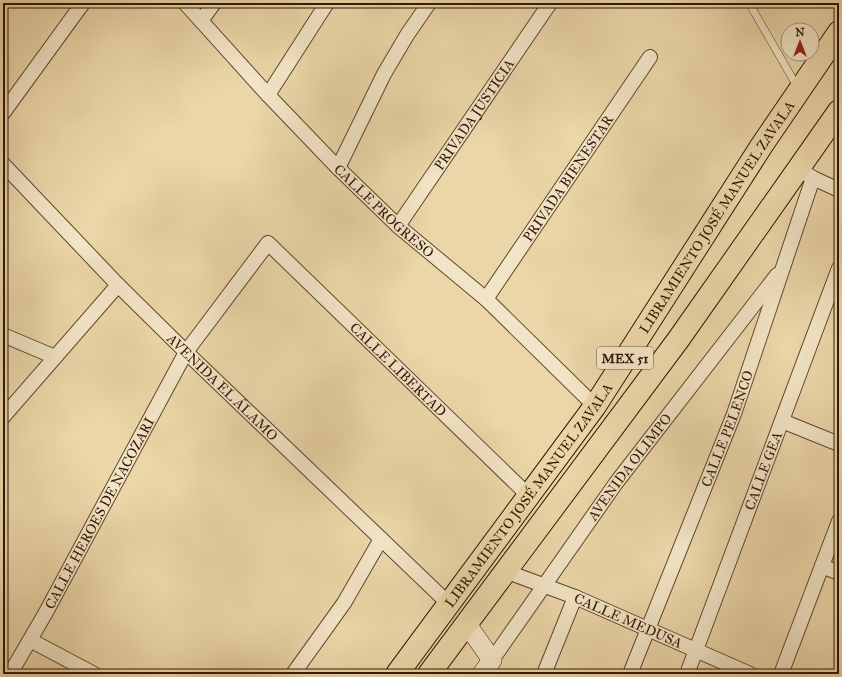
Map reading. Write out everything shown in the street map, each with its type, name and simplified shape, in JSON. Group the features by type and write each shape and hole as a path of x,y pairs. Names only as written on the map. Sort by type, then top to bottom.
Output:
{"main road":[{"name":"LIBRAMIENTO JOSÉ MANUEL ZAVALA","path":"397,674 595,406 762,145 839,32"},
{"path":"812,72 839,49"},
{"name":"LIBRAMIENTO JOSÉ MANUEL ZAVALA","path":"429,674 678,340 806,173 839,111"}],"street":[{"path":"3,113 83,3"},
{"name":"CALLE PROGRESO","path":"185,3 268,95 338,168 398,226 486,300 595,406"},
{"path":"201,21 214,3"},
{"path":"268,95 327,3"},
{"path":"338,168 384,74 407,34 429,3"},
{"name":"PRIVADA JUSTICIA","path":"398,226 550,3"},
{"name":"PRIVADA BIENESTAR","path":"486,300 650,57"},
{"name":"AVENIDA EL ÁLAMO","path":"3,164 118,285 448,604"},
{"path":"806,173 839,190"},
{"name":"CALLE PELENCO","path":"630,674 734,414 784,265 806,173"},
{"name":"CALLE HEROES DE NACOZARI","path":"10,674 30,640 186,352 268,244"},
{"name":"CALLE LIBERTAD","path":"268,244 529,496"},
{"name":"AVENIDA OLIMPO","path":"487,667 616,483 784,265"},
{"name":"CALLE GEA","path":"687,674 839,268"},
{"path":"3,417 118,285"},
{"path":"3,335 55,357"},
{"path":"782,421 839,444"},
{"path":"781,674 839,521"},
{"path":"293,674 344,603 381,539"},
{"path":"822,566 839,573"},
{"name":"CALLE MEDUSA","path":"505,571 575,597 750,674"},
{"path":"544,674 575,597"},
{"path":"466,623 487,667"},
{"path":"30,640 94,674"}],"lane":[{"path":"749,3 800,90"}]}
